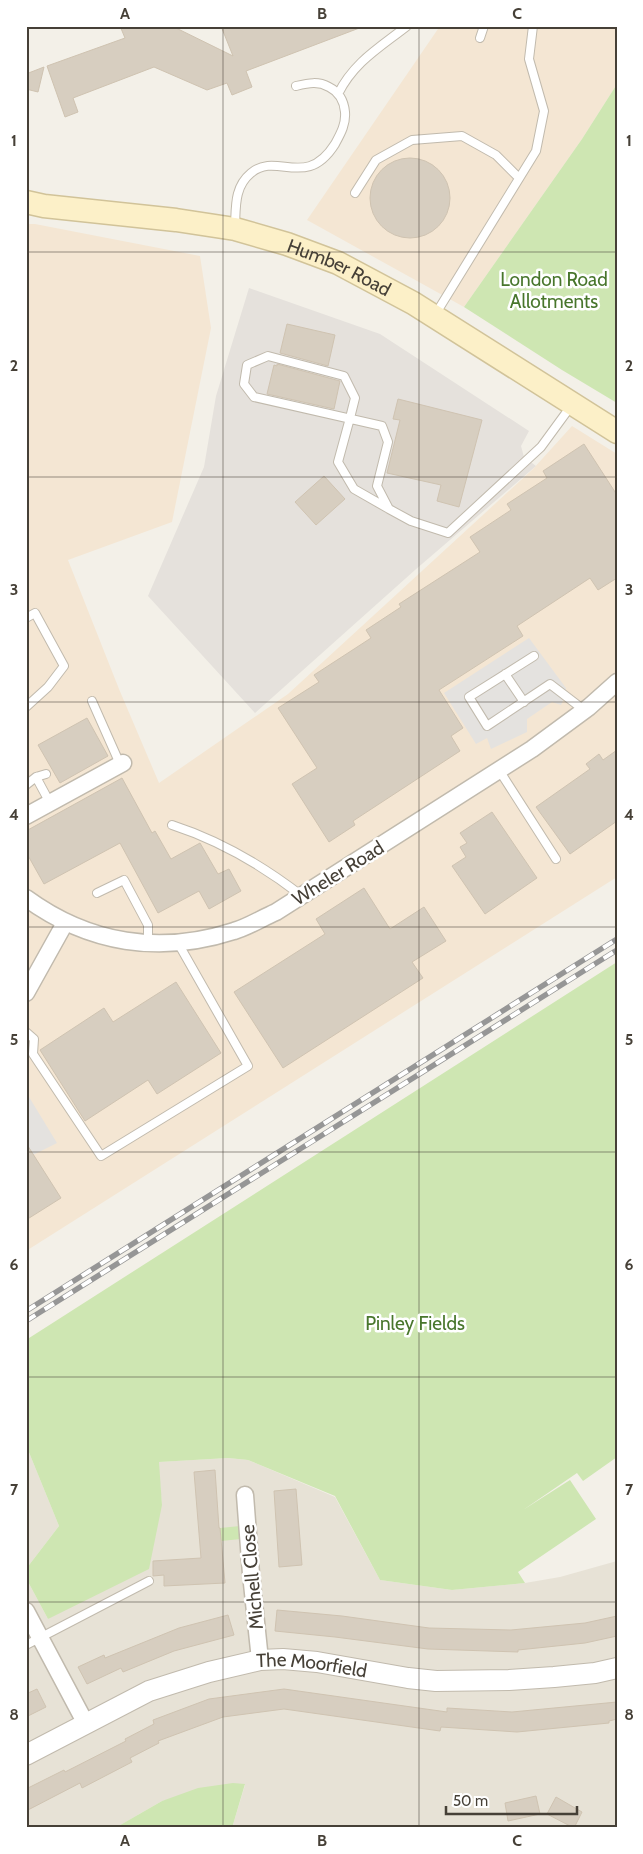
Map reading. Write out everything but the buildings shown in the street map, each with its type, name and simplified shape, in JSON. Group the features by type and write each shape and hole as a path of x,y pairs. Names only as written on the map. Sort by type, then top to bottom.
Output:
{"main road":[{"name":"Humber Road","path":"26,202 44,206 176,220 235,229 287,244 338,263 413,303 617,432"}],"street":[{"name":"Wheler Road","path":"26,898 65,923 112,939 148,944 178,943 235,931 276,912 532,749 584,710 617,682"},
{"path":"26,816 122,763"},
{"path":"26,993 65,923"},
{"name":"Michell Close","path":"245,1495 250,1574 260,1660"},
{"path":"26,1611 33,1641 86,1724"},
{"name":"The Moorfield","path":"26,1755 127,1701 156,1688 208,1672 260,1660 283,1659 317,1662 436,1681 554,1677 595,1673 617,1668"}],"lane":[{"path":"338,94 350,73 407,26"},
{"path":"480,38 484,26"},
{"path":"434,316 536,150 544,111 529,59 533,26"},
{"path":"235,229 237,192 249,175 256,169 267,167 312,167 330,152 345,124 344,102 332,88 322,83 313,82 296,86"},
{"path":"355,193 376,160 412,140 462,136 496,155 519,178"},
{"path":"389,509 377,486 388,442 382,426 350,418 254,397 244,384 248,365 268,356 344,376 355,398 350,418 338,462 354,488 389,509 411,521 448,532 541,447 572,404"},
{"path":"26,618 35,613 64,666 48,687 26,707"},
{"path":"534,656 469,697 487,726 550,684 584,710"},
{"path":"505,674 524,702"},
{"path":"92,702 122,763"},
{"path":"499,770 556,859"},
{"path":"26,785 46,774"},
{"path":"36,778 50,803"},
{"path":"172,825 196,833 233,850 270,871 302,896"},
{"path":"97,893 124,880 148,925 148,944"},
{"path":"26,1032 34,1039 33,1054 101,1156 248,1066 178,943"},
{"path":"33,1641 149,1581"}],"shaded area":[{"path":"440,26 617,26 617,84 582,139 464,307 307,220"},
{"path":"26,224 35,224 200,256 211,328 172,522 68,560 119,689 159,783 288,694 533,469 572,426 617,454 617,877 26,1251"},
{"path":"249,288 380,334 529,431 521,446 524,457 536,466 415,570 255,713 148,596 204,467 216,396"},
{"path":"529,638 566,688 561,705 552,702 527,719 527,732 491,749 487,738 476,744 444,693"},
{"path":"26,1092 57,1143 33,1155 26,1143"},
{"path":"26,1445 59,1526 26,1569"},
{"path":"228,1458 248,1460 335,1497 380,1580 452,1590 525,1583 560,1577 617,1561 617,1828 232,1828 245,1785 162,1801 115,1828 26,1828 26,1578 48,1619 162,1505 158,1462"}],"green space":[{"name":"London Road Allotments","path":"617,84 617,403 464,307 582,139"},
{"name":"Pinley Fields","path":"617,962 617,1457 583,1481 577,1473 523,1510 570,1480 596,1519 518,1572 525,1583 452,1590 380,1580 335,1496 248,1460 228,1458 159,1462 162,1505 149,1569 48,1619 26,1578 26,1569 59,1526 26,1445 26,1340"},
{"path":"240,1526 241,1539 221,1541 220,1528"},
{"path":"233,1783 245,1784 232,1828 115,1828 162,1801 198,1788"}],"railway":[{"path":"26,1311 617,939"},
{"path":"26,1321 617,950"}]}
